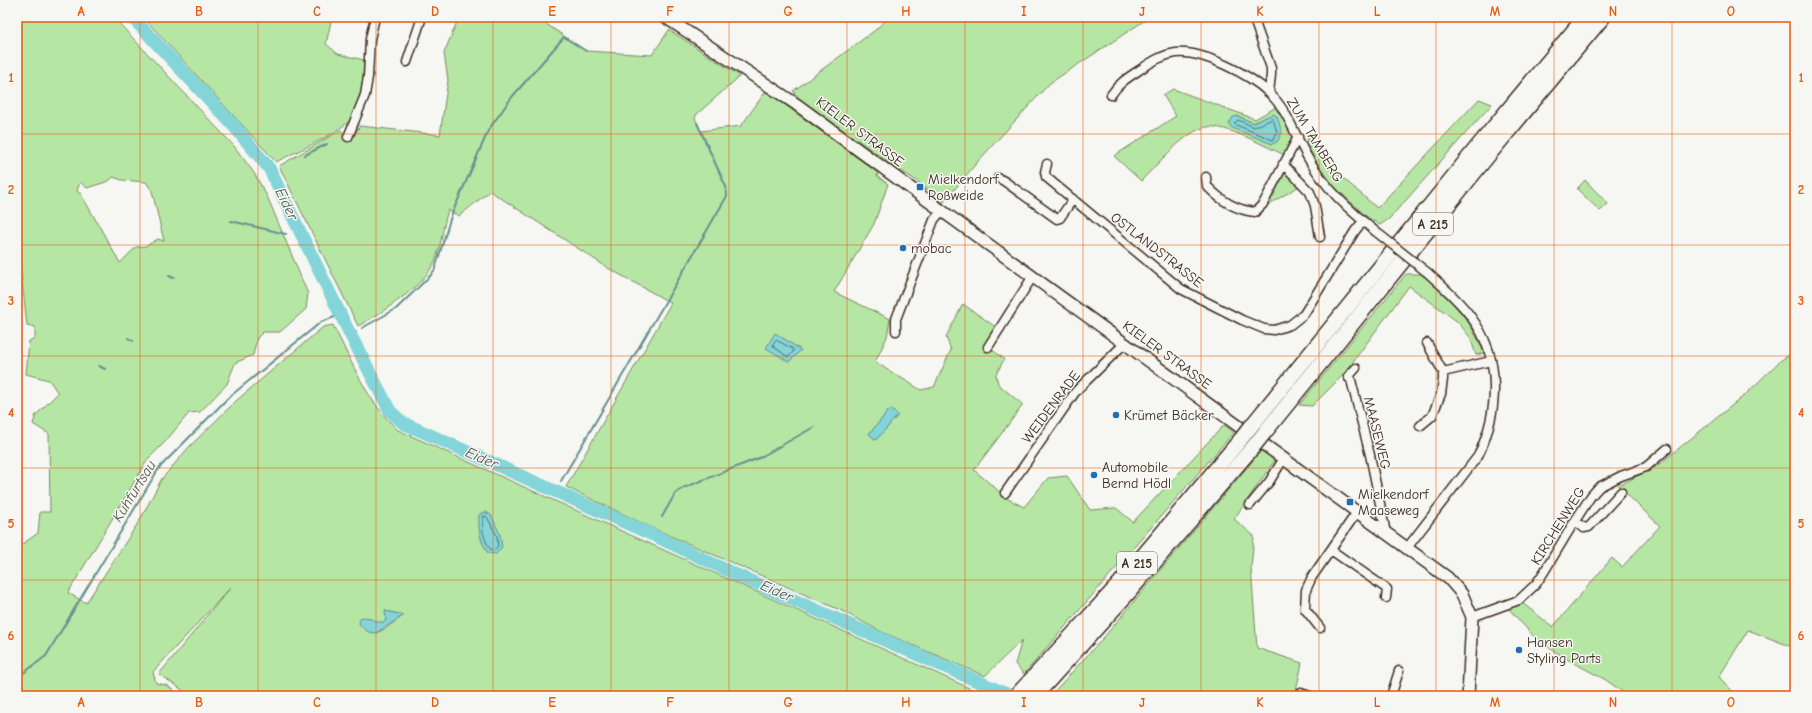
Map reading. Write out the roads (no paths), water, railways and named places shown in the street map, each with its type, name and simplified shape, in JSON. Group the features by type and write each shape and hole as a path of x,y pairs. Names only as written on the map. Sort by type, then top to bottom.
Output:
{"highway":[{"name":"A 215","path":"1038,693 1130,592 1253,447 1259,428 1483,140 1585,17"},
{"name":"A 215","path":"1016,696 1120,583 1241,439 1259,428 1603,17"}],"street":[{"path":"348,137 364,95 368,77 370,39 375,17"},
{"path":"408,62 422,17"},
{"name":"KIELER STRASSE","path":"666,17 796,104 1448,578 1462,594 1472,617"},
{"name":"ZUM TAMBERG","path":"1253,17 1271,68 1269,92 1280,105 1322,181 1338,199 1375,231 1428,273 1456,299 1472,318 1484,339 1491,361 1494,380 1494,403 1492,420 1486,440 1478,456 1465,474 1407,548"},
{"path":"1111,95 1115,88 1123,81 1151,62 1163,56 1177,53 1191,54 1234,69 1251,78 1269,92"},
{"path":"1206,177 1207,186 1216,195 1236,209 1255,212 1263,204 1298,137"},
{"name":"OSTLANDSTRASSE","path":"1046,164 1044,172 1046,177 1181,289 1242,320 1264,329 1274,330 1290,325 1304,314 1355,231 1363,221"},
{"path":"1283,164 1310,192 1315,206 1320,237"},
{"path":"998,178 1004,180 1057,219 1060,218 1073,199"},
{"path":"896,331 896,319 934,220 942,210"},
{"path":"988,347 1033,276"},
{"name":"WEIDENRADE","path":"1005,493 1076,391 1125,343"},
{"path":"1420,426 1432,416 1435,409 1441,394 1443,372 1427,343"},
{"path":"1443,372 1491,361"},
{"name":"MAASEWEG","path":"1356,368 1348,377 1351,380 1370,455 1386,533"},
{"name":"KIRCHENWEG","path":"1472,617 1518,600 1536,584 1575,521 1599,487 1621,476 1646,467 1667,450"},
{"path":"1250,505 1269,482 1284,458"},
{"path":"1575,521 1584,528 1589,527 1621,492"},
{"path":"1320,628 1305,609 1304,599 1306,590 1312,577 1359,513"},
{"path":"1331,550 1387,589 1386,598"},
{"path":"1468,696 1472,617"},
{"path":"1392,696 1399,671"},
{"path":"1301,693 1310,696"}],"water":[{"path":"1273,114 1277,116 1282,133 1277,142 1272,144 1232,128 1229,124 1233,117 1238,116 1253,123"},
{"path":"775,333 801,350 789,362 766,348"},
{"path":"890,409 898,415 876,440 869,434"},
{"path":"484,512 491,515 500,534 502,547 496,554 488,553 481,539 479,530 479,515"},
{"path":"385,611 404,615 376,633 368,632 359,624 360,618 363,617 377,622 384,622 386,620"}],"waterway":[{"name":"Eider","path":"132,17 233,125 269,168 350,334 390,411 403,423 653,535 737,575 1011,696"},
{"path":"362,328 396,309 431,275 435,269 451,216 489,129 512,97 564,37 586,51"},
{"path":"561,481 727,196 726,187 697,123"},
{"path":"305,155 327,144"},
{"path":"231,221 286,234"},
{"path":"169,276 174,278"},
{"name":"Kuhfurtsau","path":"17,678 46,656 159,468 228,398 321,322 340,315"},
{"name":"Eider","path":"350,334 356,332"},
{"path":"128,338 133,341"},
{"path":"99,366 105,369"},
{"path":"662,517 675,494 683,488 759,458 814,427"}],"place":[{"name":"Mielkendorf Roßweide","path":"920,187"},
{"name":"mobac","path":"903,248"},
{"name":"Krümet Bäcker","path":"1116,415"},
{"name":"Automobile Bernd Hödl","path":"1094,475"},
{"name":"Mielkendorf Maaseweg","path":"1350,502"},
{"name":"Hansen Styling Parts","path":"1519,650"}]}
